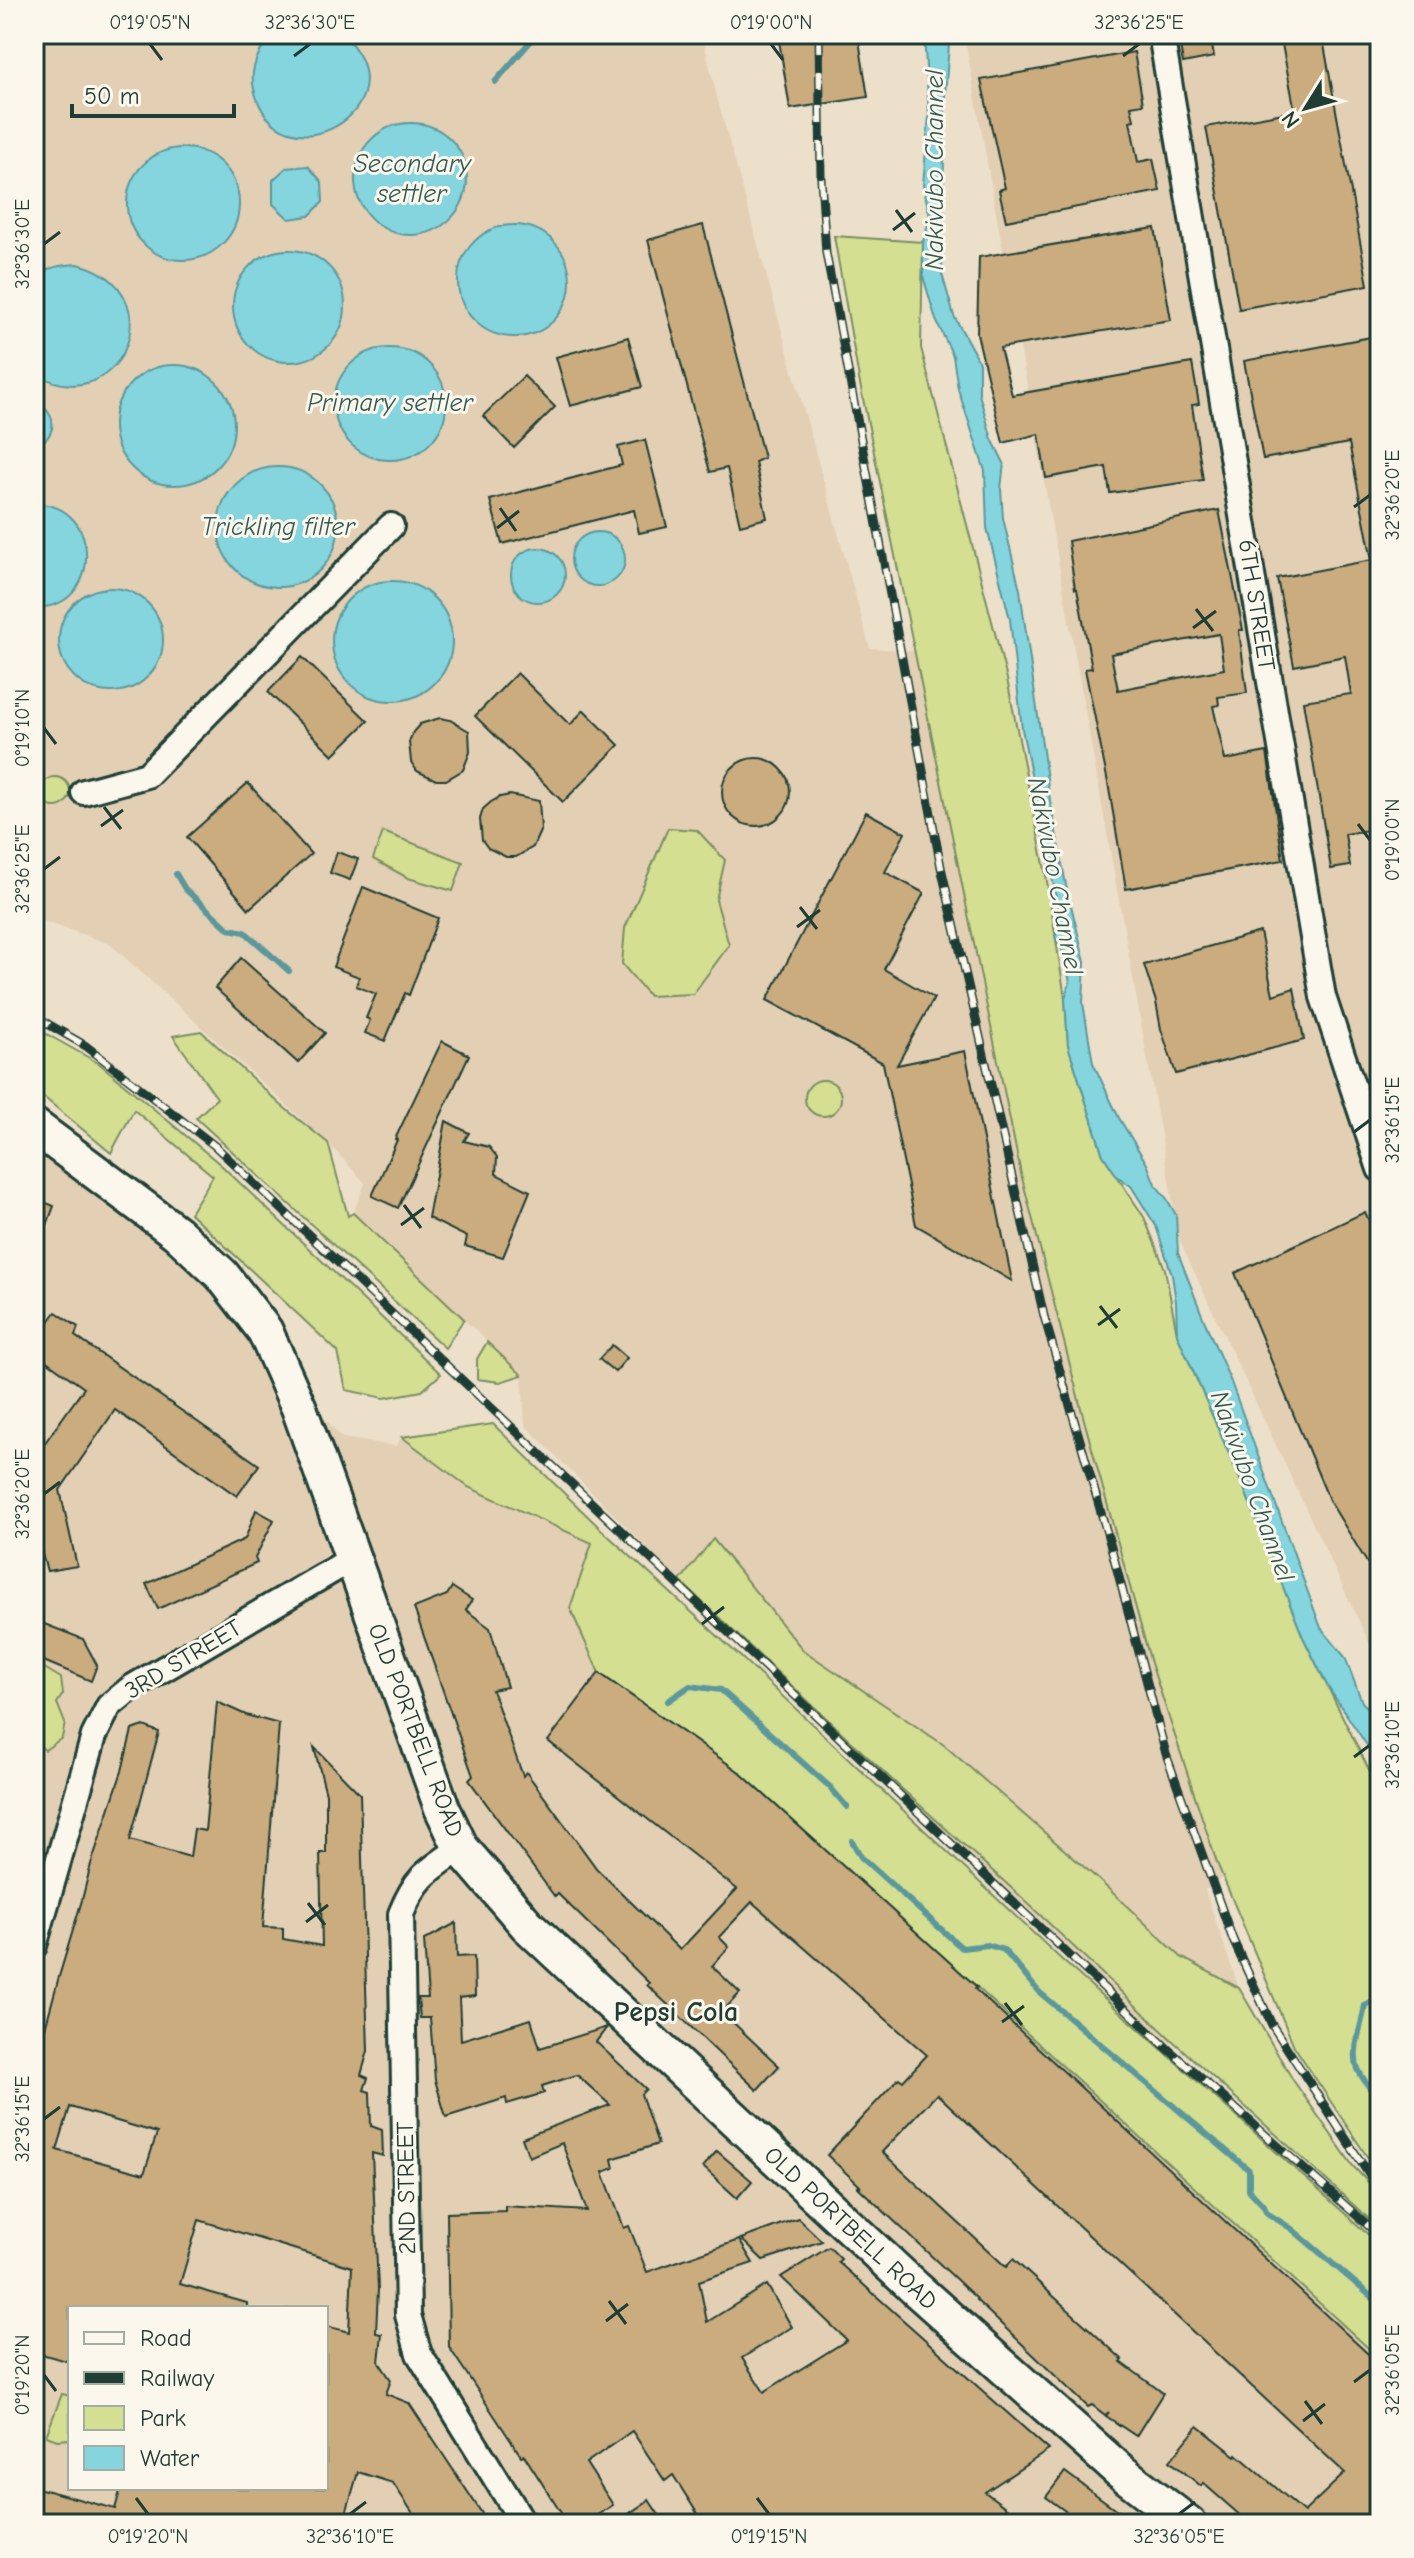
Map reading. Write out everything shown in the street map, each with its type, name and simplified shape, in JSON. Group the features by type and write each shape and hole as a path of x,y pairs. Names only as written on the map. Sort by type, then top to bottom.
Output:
{"main road":[{"name":"OLD PORTBELL ROAD","path":"34,1126 177,1233 222,1275 265,1331 299,1408 442,1808 461,1848 527,1925 882,2257 1120,2471 1189,2524"}],"street":[{"name":"6TH STREET","path":"1161,34 1323,997 1380,1169"},
{"path":"84,792 147,775 391,526"},
{"name":"3RD STREET","path":"34,1946 94,1736 109,1706 131,1688 352,1559"},
{"name":"2ND STREET","path":"461,1848 421,1876 401,1914 408,2315 419,2354 524,2524"}],"shaded area":[{"path":"34,34 702,34 870,648 982,655 1230,1873 1205,1890 1239,1988 1166,2047 830,1721 680,1581 525,1425 522,1375 353,1213 365,1183 324,1139 110,944 34,918"},
{"path":"964,34 1380,34 1380,1666 1180,1242"},
{"path":"34,1146 204,1277 342,1438 396,1446 402,1437 468,1487 592,1543 570,1608 599,1673 588,1688 971,1993 977,1987 1380,2359 1380,2524 34,2524"}],"green space":[{"path":"834,236 923,242 921,348 1007,679 1046,875 1065,998 1068,1045 1103,1155 1144,1217 1165,1269 1177,1334 1243,1486 1303,1637 1380,1792 1380,2171 1368,2158 1294,2046 1217,1863 1151,1663 1021,1174 859,379"},
{"path":"55,777 66,781 70,792 66,803 55,807 44,803 40,792 44,781"},
{"path":"668,828 697,830 725,860 716,900 729,945 693,994 649,996 622,964 625,928"},
{"path":"383,832 463,862 453,891 408,878 373,859"},
{"path":"34,1027 100,1064 221,1165 441,1374 422,1391 384,1398 346,1390 338,1352 190,1213 213,1176 134,1110 111,1153 34,1089"},
{"path":"201,1031 281,1105 328,1143 348,1216 353,1213 464,1319 445,1348 196,1118 217,1098 173,1036"},
{"path":"823,1080 836,1085 841,1098 836,1111 823,1116 810,1111 805,1098 810,1085"},
{"path":"487,1342 522,1375 500,1382 477,1379 477,1359"},
{"path":"493,1424 604,1532 1062,1960 1380,2245 1380,2359 738,1771 599,1673 570,1608 592,1543 468,1487 402,1437"},
{"path":"713,1539 803,1650 944,1745 1099,1880 1181,1957 1239,1988 1293,2080 1353,2166 1380,2195 1380,2229 1173,2041 680,1581"},
{"path":"41,1666 61,1678 63,1694 57,1703 65,1723 62,1738 45,1750 37,1744 38,1729 34,1713 34,1674"},
{"path":"62,2394 68,2396 68,2439 46,2436"}],"water":[{"name":"Secondary settler","path":"275,34 342,34 362,61 365,87 356,109 337,126 313,134 289,132 268,118 254,89 253,74 260,52"},
{"name":"Nakivubo Channel","path":"924,34 947,34 949,44 945,96 942,274 954,316 979,362 979,394 992,439 1004,463 1001,489 1003,518 1020,590 1050,800 1085,962 1083,1003 1093,1063 1155,1184 1176,1215 1178,1253 1231,1382 1321,1628 1345,1657 1362,1702 1380,1720 1380,1772 1370,1750 1328,1687 1303,1637 1243,1486 1177,1334 1172,1275 1156,1226 1131,1186 1117,1176 1103,1155 1068,1045 1065,998 1070,982 1063,952 1055,937 1061,922 1022,729 1010,619 987,528 985,471 958,389 953,356 936,320 923,276 923,242 930,217 923,185 929,115"},
{"name":"Secondary settler","path":"411,123 432,127 450,140 463,158 467,179 463,200 450,218 432,231 411,235 390,231 372,218 359,200 355,179 359,158 372,140 390,127"},
{"path":"183,148 204,152 222,165 235,183 239,204 235,225 222,243 204,256 183,260 162,256 144,243 131,225 127,204 131,183 144,165 162,152"},
{"path":"308,166 322,182 323,202 309,216 289,219 273,204 273,180 286,168"},
{"name":"Primary settler","path":"514,225 535,229 553,242 566,260 570,281 566,302 553,320 535,333 514,337 493,333 475,320 462,302 458,281 462,260 475,242 493,229"},
{"name":"Secondary settler","path":"289,250 310,254 328,267 341,285 345,306 341,327 328,345 310,358 289,362 268,358 250,345 237,327 233,306 237,285 250,267 268,254"},
{"path":"78,264 109,278 126,300 131,324 125,348 111,369 91,382 64,384 34,372 34,277 55,267"},
{"name":"Primary settler","path":"390,348 411,352 429,365 442,383 446,404 442,425 429,443 411,456 390,460 369,456 351,443 338,425 334,404 338,383 351,365 369,352"},
{"name":"Trickling filter","path":"174,365 197,369 217,382 230,402 234,425 230,448 217,468 197,481 174,485 151,481 131,468 118,448 114,425 118,402 131,382 151,369"},
{"path":"34,402 48,411 52,424 48,437 34,446"},
{"name":"Trickling filter","path":"278,467 301,471 321,484 334,504 338,527 334,550 321,570 301,583 278,587 255,583 235,570 222,550 218,527 222,504 235,484 255,471"},
{"path":"34,504 57,508 73,520 83,537 86,556 83,576 73,593 57,604 34,607"},
{"path":"598,532 617,540 625,559 617,578 598,586 579,578 571,559 579,540"},
{"path":"538,548 557,556 565,575 557,594 538,602 519,594 511,575 519,556"},
{"name":"Trickling filter","path":"392,581 415,585 435,598 448,618 452,641 448,664 435,684 415,697 392,701 369,697 349,684 336,664 332,641 336,618 349,598 369,585"},
{"path":"111,588 131,592 148,603 159,620 163,640 159,660 148,677 131,688 111,692 91,688 74,677 63,660 59,640 63,620 74,603 91,592"}],"building":[{"path":"778,34 858,34 868,97 790,109"},
{"path":"1178,34 1210,34 1214,57 1183,63"},
{"path":"1280,34 1322,34 1368,285 1239,309 1206,127 1295,111"},
{"path":"1134,52 1143,104 1131,106 1134,120 1130,121 1138,162 1153,159 1160,191 1006,221 999,190 1005,188 981,80"},
{"path":"703,225 764,458 755,462 767,518 740,525 727,468 710,472 648,240"},
{"path":"1155,228 1171,320 1000,348 1012,395 1192,363 1199,404 1192,405 1203,480 1110,493 1106,467 1046,478 1039,434 1003,443 977,334 979,257"},
{"path":"628,337 642,387 570,406 556,357"},
{"path":"1371,337 1380,383 1380,828 1345,834 1350,866 1331,869 1303,701 1351,694 1345,656 1294,666 1277,578 1372,560 1349,443 1263,459 1244,361"},
{"path":"524,376 555,407 514,448 483,416"},
{"path":"645,440 667,527 639,533 634,510 502,544 490,500 622,465 618,447"},
{"path":"1219,510 1243,630 1239,630 1247,693 1218,697 1219,705 1213,706 1225,760 1267,752 1283,860 1126,889 1085,669 1092,668 1068,541","holes":["1219,634 1224,669 1118,690 1111,654"]},
{"path":"302,657 368,721 333,755 268,692"},
{"path":"517,673 570,725 584,710 619,745 563,802 475,716"},
{"path":"440,718 469,731 470,752 463,770 446,780 436,780 417,771 411,762 409,742 420,724"},
{"path":"749,758 763,758 775,763 785,773 790,792 785,811 775,821 763,826 749,826 737,821 727,811 722,799 722,785 727,773 737,763"},
{"path":"248,783 311,854 249,909 187,837"},
{"path":"510,795 539,801 541,829 533,847 516,857 506,857 488,848 482,840 480,819 483,809 500,797"},
{"path":"866,812 905,833 885,872 924,893 884,969 934,998 897,1065 965,1051 1012,1281 916,1225 883,1063 767,1000"},
{"path":"337,852 358,859 350,880 330,873"},
{"path":"363,887 438,918 409,995 405,993 385,1041 365,1033 370,1020 366,1018 376,994 356,986 359,977 333,967"},
{"path":"1260,932 1273,995 1294,988 1304,1040 1176,1074 1144,965"},
{"path":"241,958 325,1033 298,1063 215,988"},
{"path":"442,1041 469,1055 398,1208 372,1196 395,1139"},
{"path":"446,1121 469,1133 464,1141 489,1147 497,1157 496,1174 530,1191 503,1257 465,1246 467,1237 428,1218"},
{"path":"34,1198 54,1206 36,1255 34,1254"},
{"path":"1365,1212 1380,1244 1380,1584 1329,1500 1235,1273"},
{"path":"56,1312 78,1327 75,1336 259,1465 237,1496 115,1410 60,1490 77,1566 47,1571 34,1527 34,1458 84,1388 34,1352 34,1342"},
{"path":"612,1345 627,1358 615,1372 599,1359"},
{"path":"256,1510 274,1520 255,1558 257,1563 158,1609 146,1584 245,1539"},
{"path":"452,1587 472,1600 466,1610 490,1628 507,1687 492,1690 523,1776 526,1772 597,1869 680,1950 737,1889 548,1741 599,1673 738,1771 977,1987 975,1989 1380,2365 1380,2524 1250,2524 1203,2483 1201,2486 1170,2461 1198,2426 1237,2454 1304,2512 1345,2473 937,2094 882,2152 1006,2267 1013,2259 1123,2360 1121,2362 1163,2393 1136,2436 1106,2416 1109,2412 1105,2415 1092,2405 1088,2407 858,2187 827,2155 899,2078 903,2081 927,2055 752,1902 719,1937 729,1947 712,1966 740,1993 722,2012 779,2066 757,2090 558,1894 555,1897 469,1780 473,1776 414,1608 447,1595"},
{"path":"34,1620 83,1639 97,1665 91,1681 34,1657"},
{"path":"217,1702 246,1715 279,1724 263,1927 283,1928 283,1939 322,1946 320,1853 326,1853 326,1794 314,1747 360,1794 368,2051 361,2075 368,2078 364,2090 370,2092 371,2126 382,2130 383,2156 372,2153 378,2289 376,2333 382,2334 379,2362 391,2380 386,2394 409,2403 489,2524 420,2524 393,2483 358,2472 343,2524 34,2524 34,2487 115,2509 120,2490 328,2490 328,2327 349,2332 352,2267 199,2220 180,2284 247,2303 247,2306 68,2306 68,2361 34,2352 34,2069 132,1730 144,1726 159,1732 130,1840 190,1857 194,1829 205,1831","holes":["70,2107 157,2133 144,2174 57,2150"]},
{"path":"456,1923 457,1957 474,1956 475,1996 459,1998 461,2040 531,2019 540,2048 607,2027 596,2042 646,2089 641,2094 658,2144 612,2159 614,2168 603,2172 624,2228 629,2226 647,2272 739,2240 753,2263 699,2281 707,2322 767,2285 792,2327 742,2358 764,2392 847,2340 781,2277 829,2247 841,2259 838,2262 1049,2450 985,2492 1028,2524 704,2524 673,2475 665,2481 632,2431 586,2463 613,2505 583,2524 568,2524 449,2347 447,2213 505,2211 505,2206 587,2211 562,2143 529,2157 522,2138 610,2105 577,2075 542,2086 544,2093 507,2104 506,2098 446,2117 435,2080 430,2018 420,2018 418,1998 428,1998 424,1940"},
{"path":"717,2151 752,2181 737,2198 703,2167"},
{"path":"798,2218 822,2241 763,2260 741,2239"},
{"path":"1065,2472 1136,2524 1083,2524 1046,2497"},
{"path":"649,2500 665,2524 614,2524"}],"waterway":[{"path":"495,82 537,34"},
{"path":"176,874 185,889 229,929 245,932 289,971"},
{"path":"668,1701 690,1686 721,1690 830,1787 847,1807"},
{"path":"852,1841 861,1857 962,1948 988,1945 1004,1950 1038,1991 1249,2170 1249,2190 1267,2213 1292,2229 1380,2304"},
{"path":"1380,1998 1365,2005 1356,2054 1358,2069 1380,2103"},
{"path":"1380,2286 1377,2291 1380,2302"}],"railway":[{"path":"819,34 821,179 826,253 941,867 1044,1316 1111,1547 1166,1754 1233,1940 1272,2025 1380,2187"},
{"path":"34,1016 86,1046 215,1146 1166,2047 1380,2236"}],"district":[{"name":"Pepsi Cola","path":"676,2012"}]}
